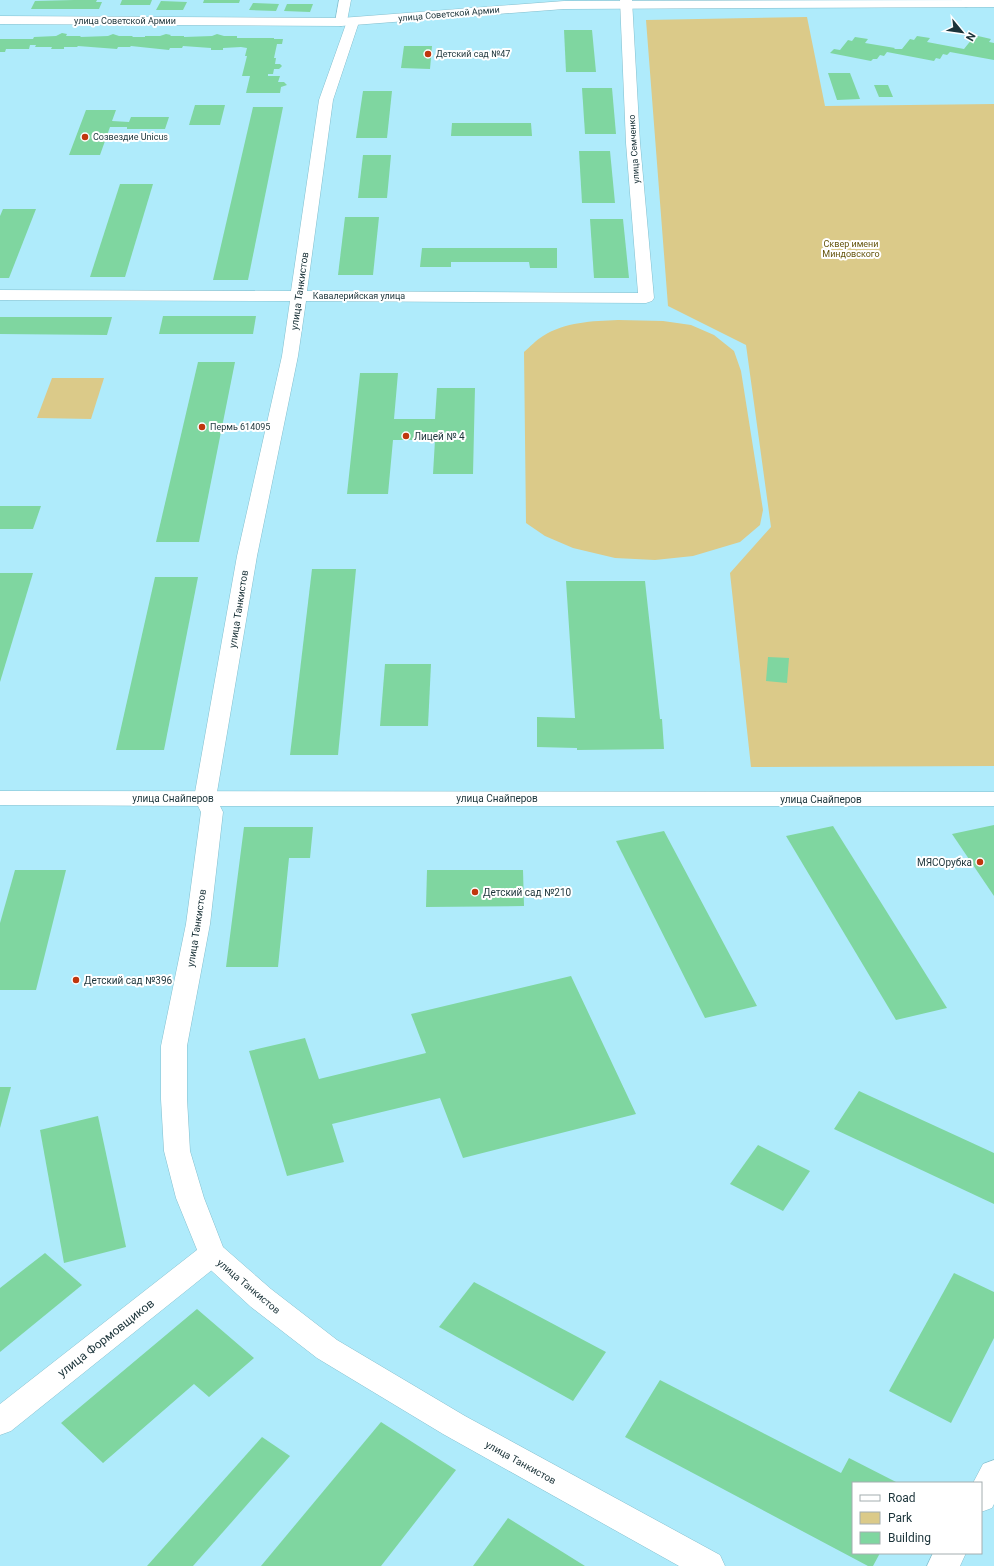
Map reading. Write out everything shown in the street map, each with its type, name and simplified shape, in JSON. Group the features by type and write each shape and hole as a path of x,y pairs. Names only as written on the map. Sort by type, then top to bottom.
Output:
{"street":[{"name":"улица Танкистов","path":"345,0 347,22 326,100 290,356 247,556 206,798 212,812 198,924 174,1046 174,1099 177,1151 190,1198 212,1254 261,1298 327,1349 454,1425 709,1566"},
{"path":"966,3 979,0"},
{"name":"улица Советской Армии","path":"0,20 347,22 564,4 626,2 994,3"},
{"name":"улица Семченко","path":"626,2 633,143 646,298"},
{"name":"Кавалерийская улица","path":"0,295 298,297 326,295 646,298"},
{"name":"улица Снайперов","path":"0,798 994,800"},
{"name":"улица Формовщиков","path":"0,1422 212,1254"},
{"path":"982,1496 994,1474"},
{"path":"943,1566 949,1554"}],"green space":[{"name":"Сквер имени Миндовского","path":"807,17 825,106 994,104 994,766 751,767 730,573 771,527 746,345 668,306 646,20"},
{"path":"618,320 663,321 691,325 714,335 734,351 741,371 763,510 760,525 740,542 693,556 655,560 615,558 573,548 545,536 526,523 524,352 540,338 551,331 579,323"},
{"path":"52,378 104,378 91,419 37,418"}],"building":[{"path":"97,0 96,2 102,2 99,9 31,9 35,1"},
{"path":"122,0 152,0 150,5 120,5"},
{"path":"204,0 240,0 239,3 203,3"},
{"path":"161,1 187,2 183,10 156,10"},
{"path":"253,3 279,4 276,11 249,10"},
{"path":"287,4 313,4 310,12 284,11"},
{"path":"564,30 592,30 596,72 566,72"},
{"path":"62,33 67,34 66,36 81,36 80,37 108,36 113,34 119,36 145,37 166,34 171,35 170,36 184,37 212,36 217,34 224,36 237,36 237,38 283,39 282,44 277,44 274,58 276,58 275,64 280,64 282,66 279,69 274,69 273,74 268,74 268,76 280,76 278,82 284,82 287,85 281,87 280,93 246,93 250,76 242,76 247,56 245,56 247,48 241,47 223,48 223,50 183,46 182,48 170,48 169,50 131,46 118,47 117,49 78,46 64,47 64,49 51,49 52,47 35,47 36,45 30,45 29,49 6,49 5,52 0,52 0,39 33,39 34,37 56,36"},
{"path":"917,36 930,38 927,42 964,49 972,39 975,40 978,36 991,39 989,42 994,43 994,60 950,52 947,55 943,54 940,59 936,58 934,61 887,52 884,56 880,55 877,59 873,59 871,61 830,53 834,49 840,50 848,40 852,41 855,37 868,39 865,43 895,48 894,49 902,49 910,39 914,40"},
{"path":"404,46 432,46 430,69 401,68"},
{"path":"828,73 850,73 860,99 837,100"},
{"path":"874,85 888,85 893,97 879,97"},
{"path":"582,88 612,88 616,134 585,134"},
{"path":"363,91 392,91 387,138 356,138"},
{"path":"195,105 225,105 220,125 189,125"},
{"path":"253,107 283,107 248,280 213,280"},
{"path":"86,110 116,110 112,121 129,122 131,117 169,117 165,129 127,129 127,127 110,127 100,155 69,155"},
{"path":"452,123 531,123 532,136 451,136"},
{"path":"579,151 610,151 615,203 582,203"},
{"path":"363,155 391,155 387,198 358,198"},
{"path":"120,184 153,184 125,277 90,277"},
{"path":"3,209 36,209 9,278 0,278 0,216"},
{"path":"345,217 379,217 373,275 338,275"},
{"path":"590,219 623,219 629,278 594,278"},
{"path":"422,248 557,248 557,268 530,268 529,262 451,262 451,267 420,267"},
{"path":"163,316 256,316 253,334 159,334"},
{"path":"0,317 112,317 107,335 0,334"},
{"path":"198,362 235,362 199,542 156,542"},
{"path":"360,373 398,373 394,419 435,419 437,388 475,388 473,474 433,474 435,440 393,440 388,494 347,494"},
{"path":"0,506 41,506 33,529 0,529"},
{"path":"312,569 356,569 338,755 290,755"},
{"path":"0,573 33,573 0,682"},
{"path":"155,577 198,577 164,750 116,750"},
{"path":"566,581 645,581 660,719 662,719 664,749 577,750 577,748 537,747 537,717 575,718"},
{"path":"768,657 789,658 787,683 766,681"},
{"path":"385,664 431,664 428,726 380,726"},
{"path":"994,825 994,896 952,834"},
{"path":"833,826 947,1008 896,1020 786,836"},
{"path":"244,827 313,827 310,858 289,858 278,967 226,967"},
{"path":"664,831 757,1006 705,1018 616,841"},
{"path":"15,870 66,870 36,990 0,990 0,923"},
{"path":"427,870 523,870 524,906 426,907"},
{"path":"571,976 636,1114 463,1158 440,1098 332,1124 344,1162 287,1176 249,1051 305,1038 319,1079 426,1053 411,1014"},
{"path":"0,1087 11,1087 0,1128"},
{"path":"859,1091 994,1153 994,1204 834,1129"},
{"path":"98,1116 126,1247 64,1263 40,1130"},
{"path":"758,1145 810,1171 783,1211 730,1184"},
{"path":"45,1253 82,1285 0,1352 0,1288"},
{"path":"954,1273 994,1292 994,1338 951,1423 889,1391"},
{"path":"474,1282 606,1352 573,1401 439,1327"},
{"path":"197,1309 254,1358 209,1397 194,1384 103,1463 61,1423"},
{"path":"660,1380 841,1473 849,1458 896,1482 852,1482 852,1554 879,1554 873,1566 868,1566 625,1437"},
{"path":"381,1422 456,1470 381,1566 261,1566"},
{"path":"262,1437 290,1456 193,1566 147,1566"},
{"path":"508,1518 585,1566 473,1566"}],"place":[{"name":"Детский сад №47","path":"428,54"},
{"name":"Созвездие Unicus","path":"85,137"},
{"name":"Пермь 614095","path":"202,427"},
{"name":"Лицей № 4","path":"406,436"},
{"name":"МЯСОрубка","path":"980,862"},
{"name":"Детский сад №210","path":"475,892"},
{"name":"Детский сад №396","path":"76,980"}]}
